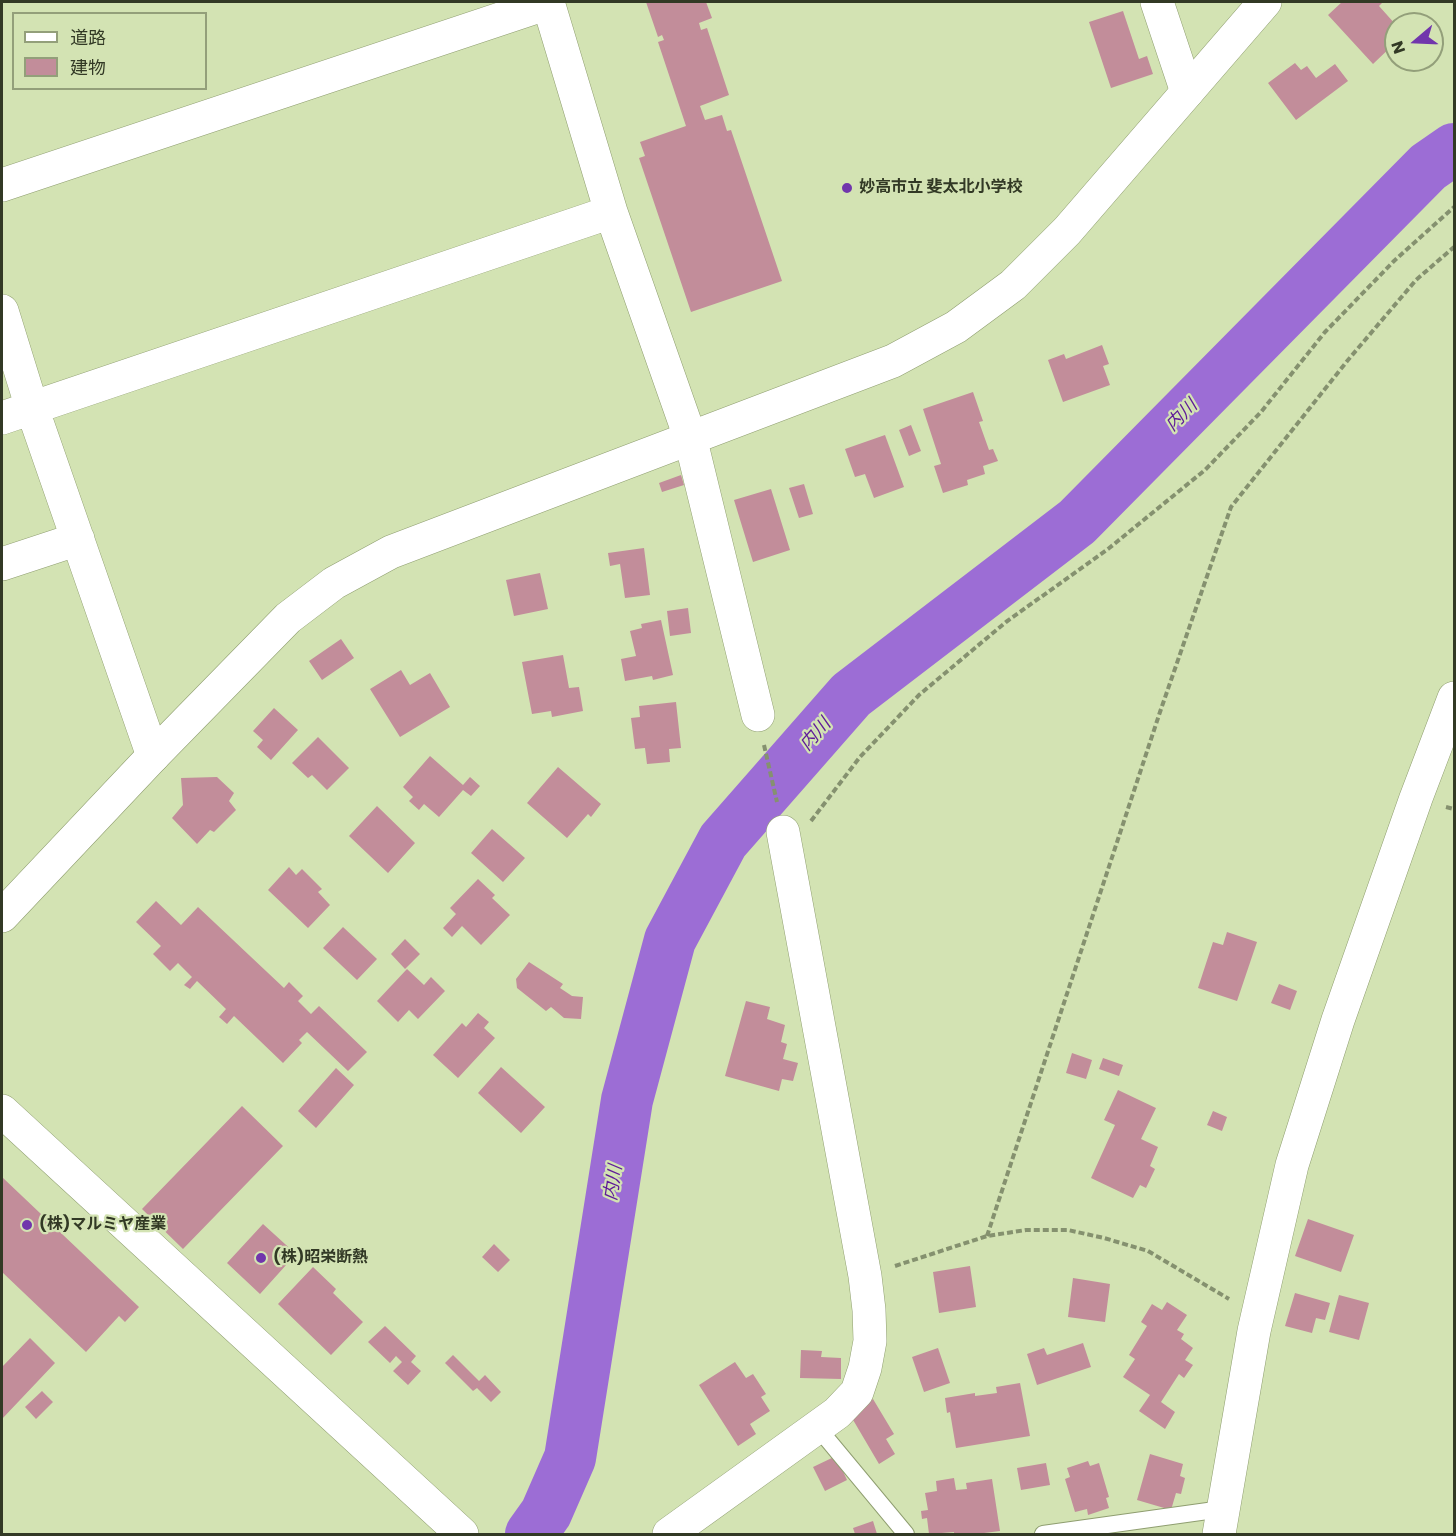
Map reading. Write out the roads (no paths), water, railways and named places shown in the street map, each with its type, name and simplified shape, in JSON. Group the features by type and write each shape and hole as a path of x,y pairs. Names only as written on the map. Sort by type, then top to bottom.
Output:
{"street":[{"path":"2,185 548,2 611,212 690,436 758,715"},
{"path":"1157,2 1187,92"},
{"path":"2,916 153,756 288,618 334,583 391,552 690,436 893,361 956,327 1013,285 1067,231 1265,2"},
{"path":"2,418 611,212"},
{"path":"2,311 32,408 153,756"},
{"path":"2,564 78,539"},
{"path":"1221,1522 1257,1317 1292,1165 1338,1020 1416,798 1455,698"},
{"path":"669,1534 837,1413 857,1392 865,1368 870,1341 865,1276 785,842"},
{"path":"2,1111 462,1534"}],"lane":[{"path":"818,1428 906,1534"},
{"path":"1043,1534 1221,1522"}],"waterway":[{"name":"内川","path":"531,1534 546,1513 570,1458 627,1100 670,940 723,841 851,695 1077,522 1428,167 1454,149"}],"place":[{"name":"妙高市立 斐太北小学校","path":"847,188"},
{"name":"(株)マルミヤ産業","path":"27,1225"},
{"name":"(株)昭栄断熱","path":"261,1258"}]}
